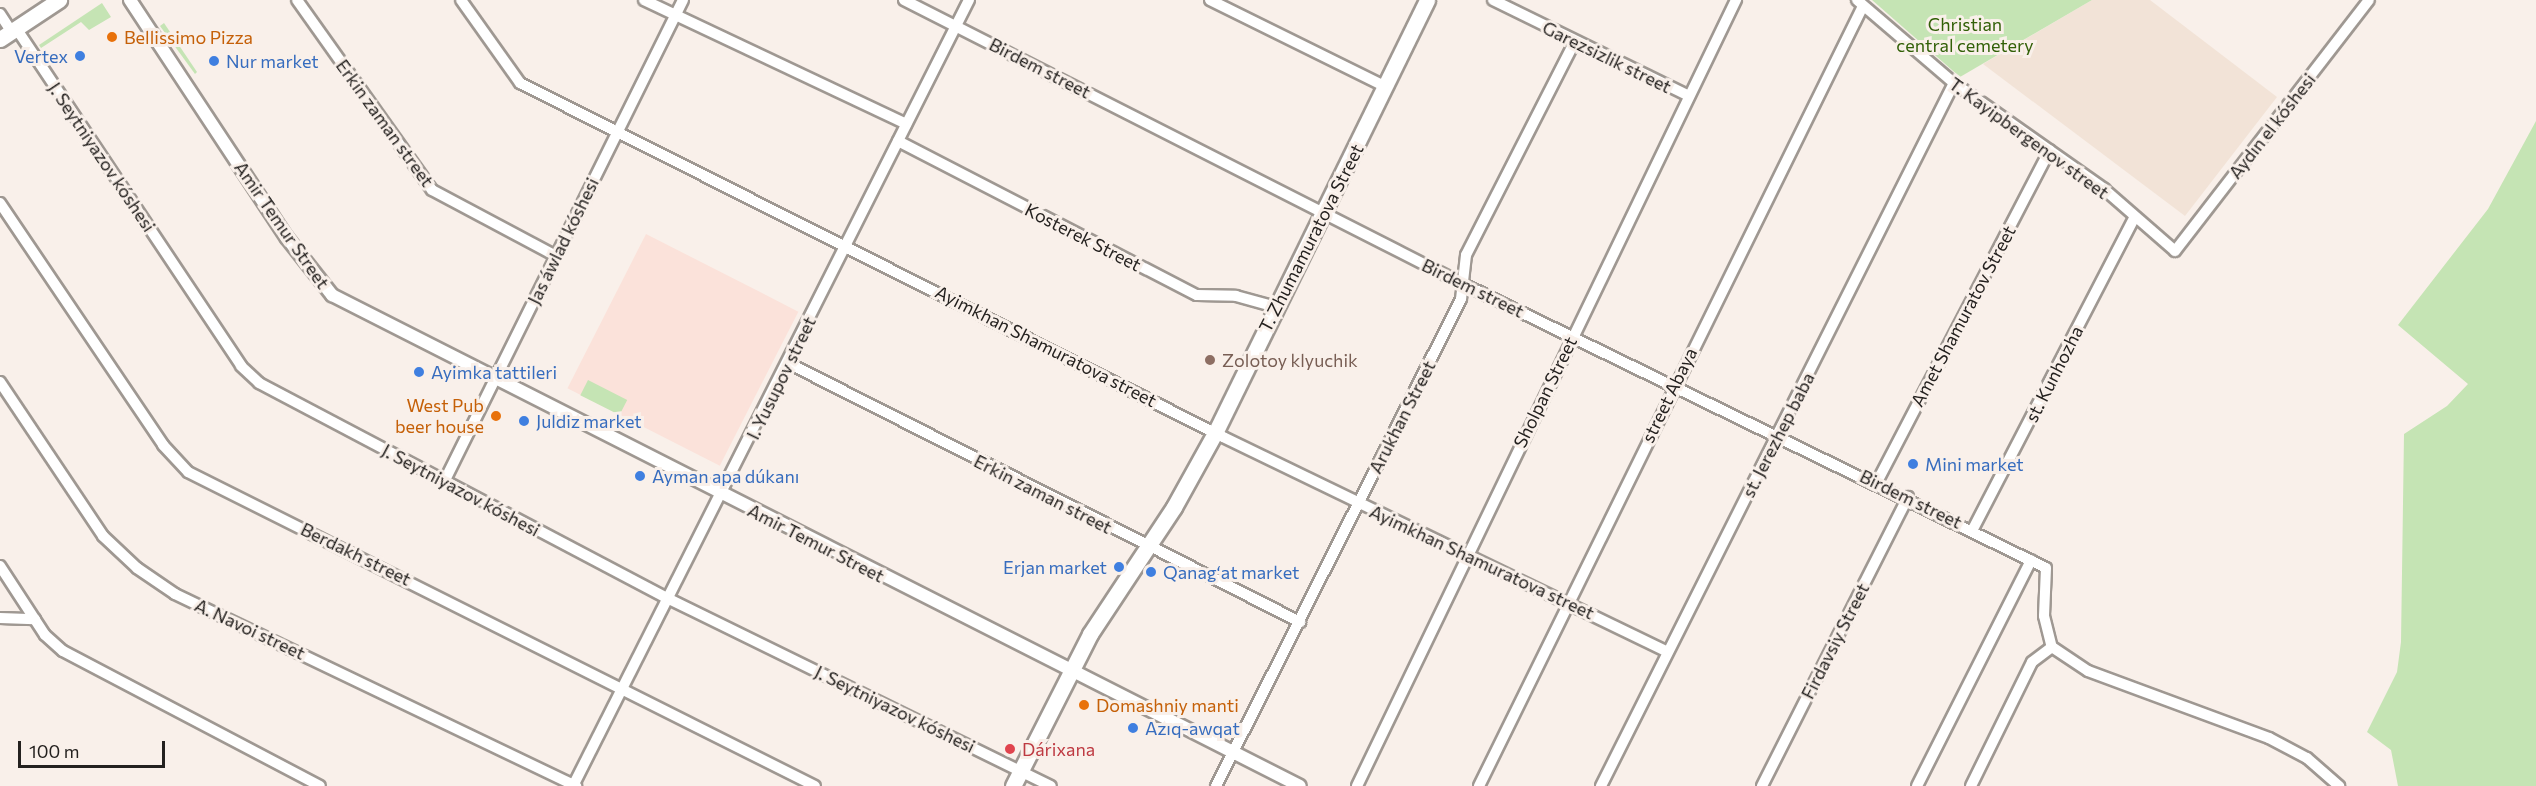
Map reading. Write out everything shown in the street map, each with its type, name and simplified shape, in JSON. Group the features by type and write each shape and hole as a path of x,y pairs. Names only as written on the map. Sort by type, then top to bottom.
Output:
{"main road":[{"path":"9,32 59,0"},
{"name":"T. Zhumamuratova Street","path":"1013,786 1071,671 1215,433 1427,0"}],"street":[{"name":"Amir Temur Street","path":"130,0 287,238 332,295 495,381 1300,786"},
{"name":"Erkin zaman street","path":"297,0 432,190 556,256"},
{"name":"Ayimkhan Shamuratova street","path":"461,0 520,83 846,244 1215,433 1666,651"},
{"path":"644,0 674,17 906,124"},
{"name":"Jas áwlad kóshesi","path":"444,482 616,130 683,0"},
{"name":"Birdem street","path":"904,0 1463,284 1779,434 1973,529 2046,568 2044,616 2052,647"},
{"name":"I. Yusupov street","path":"574,786 723,496 969,0"},
{"path":"1210,0 1386,87"},
{"name":"Garezsizlik street","path":"1493,0 1574,44 1689,96"},
{"name":"Sholpan Street","path":"1357,786 1572,335 1736,0"},
{"name":"Aydın el kóshesi","path":"2175,251 2368,0"},
{"name":"T. Kayipbergenov street","path":"1860,3 1954,83 2050,150 2175,251"},
{"name":"street Abaya","path":"1479,786 1860,3"},
{"name":"J. Seytniyazov kóshesi","path":"0,14 9,32 241,366 259,383 669,599 1050,786"},
{"name":"Arukhan Street","path":"1216,786 1461,299 1466,255 1574,44"},
{"name":"st. Jerezhep baba","path":"1601,786 1666,651 1779,434 1954,83"},
{"name":"Kosterek Street","path":"898,141 1197,295 1236,296 1276,307"},
{"name":"Amet Shamuratov Street","path":"1877,482 2050,150"},
{"name":"Berdakh street","path":"0,203 163,445 188,472 815,786"},
{"name":"st. Kunhozha","path":"1973,529 2134,219"},
{"name":"Erkin zaman street","path":"788,363 1147,547 1300,622"},
{"name":"A. Navoi street","path":"0,382 103,536 156,581 574,786"},
{"name":"Firdavsiy Street","path":"1762,786 1908,497"},
{"path":"1917,786 2031,560"},
{"path":"0,566 35,619 63,651 320,786"},
{"path":"0,618 35,619"},
{"path":"1971,786 2032,662 2052,647 2088,671 2269,738 2307,758 2340,786"}],"shaded area":[{"path":"2092,0 2150,0 2277,97 2185,216 1983,64"},
{"path":"646,234 798,312 720,466 567,388"}],"green space":[{"name":"Christian central cemetery","path":"1872,0 2092,0 1960,77"},
{"path":"102,3 111,17 89,30 81,22 41,48 39,45"},
{"path":"164,23 197,72 195,74 160,26"},
{"path":"2536,121 2536,786 2398,786 2391,750 2367,732 2397,672 2401,642 2404,434 2447,406 2468,384 2398,325 2488,209"},
{"path":"588,380 627,400 619,415 580,395"}],"place":[{"name":"Bellissimo Pizza","path":"112,37"},
{"name":"Vertex","path":"80,56"},
{"name":"Nur market","path":"214,61"},
{"name":"Zolotoy klyuchik","path":"1210,360"},
{"name":"Ayimka tattileri","path":"419,372"},
{"name":"West Pub beer house","path":"496,416"},
{"name":"Juldiz market","path":"524,421"},
{"name":"Mini market","path":"1913,464"},
{"name":"Ayman apa dúkanı","path":"640,476"},
{"name":"Erjan market","path":"1119,567"},
{"name":"Qanagʻat market","path":"1151,572"},
{"name":"Domashniy manti","path":"1084,705"},
{"name":"Azıq-awqat","path":"1133,728"},
{"name":"Dárixana","path":"1010,749"}]}
